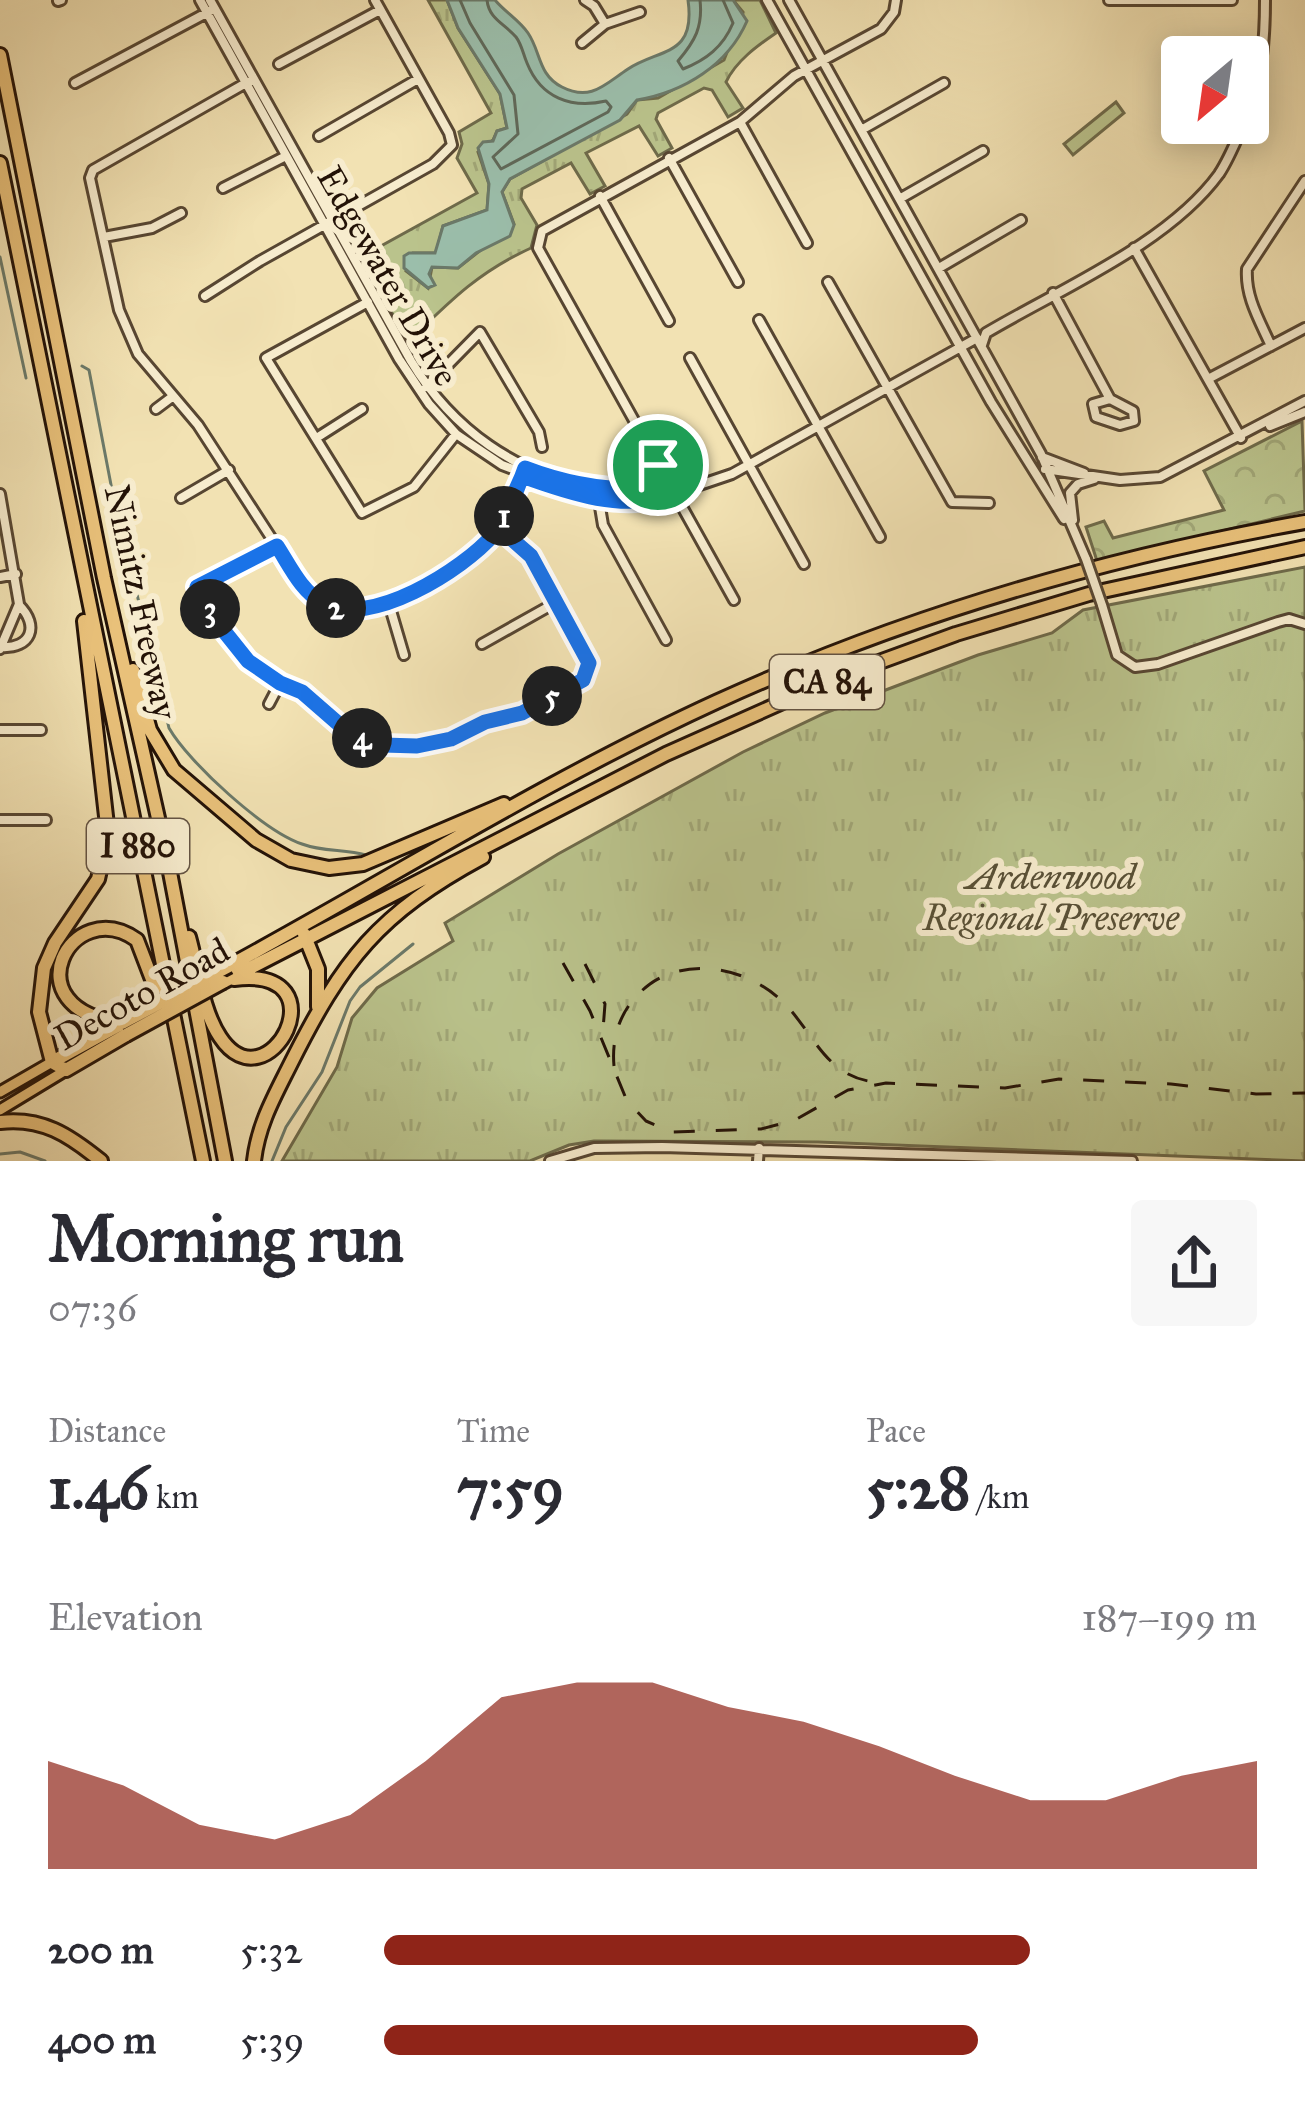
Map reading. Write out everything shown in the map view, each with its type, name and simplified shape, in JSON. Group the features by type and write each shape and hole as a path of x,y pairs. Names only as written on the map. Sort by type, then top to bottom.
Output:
{"highway":[{"name":"Nimitz Freeway","path":"0,56 104,578 169,867 225,1161"},
{"name":"Nimitz Freeway","path":"0,164 202,1161"},
{"name":"CA 84","path":"582,770 715,702 891,630 1103,565 1305,521"},
{"path":"66,1070 52,1062 39,1012 44,968 98,879 108,834 85,628 70,547 74,532"},
{"name":"CA 84","path":"308,931 578,802 722,727 841,676 1089,594 1305,547"},
{"path":"104,578 149,730 160,751 190,787 291,860 328,868 363,864 582,770"},
{"path":"318,1008 318,969 308,931 582,770"},
{"path":"254,1161 267,1110 318,1008 350,962 405,904 578,802"},
{"path":"169,867 216,1031 243,1055 277,1048 286,1038 292,1015 283,992 261,979 224,982"},
{"path":"124,1029 81,1014 64,994 60,982 64,956 70,945 91,931 125,932 144,951 188,1085"},
{"name":"Decoto Road","path":"52,1062 224,982 308,931"},
{"name":"Decoto Road","path":"66,1070 229,966 308,931"},
{"path":"0,1122 28,1121 57,1129 101,1161"}],"main road":[{"name":"Decoto Road","path":"0,1091 52,1062"},
{"name":"Decoto Road","path":"0,1110 66,1070"}],"street":[{"name":"Edgewater Drive","path":"200,0 211,7 372,300 455,434 561,490 658,499 749,465 1134,248 1219,174 1234,144"},
{"path":"585,0 605,24"},
{"path":"767,0 961,348 1051,502 1069,523"},
{"path":"789,0 980,337 1042,457 1086,559 1117,655 1135,667 1158,664 1278,622 1305,624"},
{"path":"734,601 538,248 542,231 740,122 806,70 889,22 896,0"},
{"path":"1109,0 1232,0"},
{"path":"1265,0 1265,36"},
{"path":"205,296 433,164 452,145 378,5 279,64"},
{"path":"75,83 211,7"},
{"path":"582,43 605,24 640,12"},
{"path":"319,136 418,79"},
{"path":"250,81 93,170 90,178 119,310 138,354 198,425 301,584 320,602 346,610 389,604 460,563 499,528 524,472"},
{"path":"862,129 944,83"},
{"path":"740,122 807,243"},
{"path":"901,198 983,151"},
{"path":"223,188 291,153"},
{"path":"669,158 738,282"},
{"path":"1271,346 1253,307 1247,269 1305,181"},
{"path":"600,196 670,321"},
{"path":"104,238 152,227 181,213"},
{"path":"939,268 1021,220"},
{"path":"1134,248 1241,438"},
{"path":"828,282 952,502 988,503"},
{"path":"1053,293 1109,399 1133,411 1134,421 1120,425 1096,417 1093,404 1109,399"},
{"path":"372,300 266,358 362,514 414,487 455,434"},
{"path":"759,320 880,536"},
{"path":"1208,379 1305,328"},
{"path":"424,389 480,332 539,432 542,447"},
{"path":"690,358 804,564"},
{"name":"Edgewater Drive","path":"424,389 524,472"},
{"path":"156,409 172,397"},
{"path":"1241,438 1305,401"},
{"path":"318,437 362,409"},
{"path":"1074,533 1070,493 1078,484 1099,478 1160,477 1305,412"},
{"path":"1042,457 1099,478"},
{"path":"642,489 658,465"},
{"path":"181,498 229,470"},
{"path":"1034,471 1085,474"},
{"name":"Edgewater Drive","path":"598,492 673,492"},
{"path":"598,492 603,525 666,640"},
{"path":"0,494 19,604 1,648 26,643 31,634 28,614 19,604"},
{"path":"277,546 197,587 220,626 248,661 302,692 357,736 383,745 417,746 522,713 586,676 589,663 531,556 499,528"},
{"path":"0,577 16,574"},
{"path":"482,644 555,603"},
{"path":"389,604 404,656"},
{"path":"269,704 280,683"},
{"path":"0,730 41,730"},
{"path":"0,820 46,820"},
{"path":"662,1147 662,1161"},
{"path":"550,1161 594,1148 662,1147 1132,1161"},
{"path":"758,1148 758,1161"}],"green space":[{"path":"428,0 447,0 458,28 500,94 507,128 497,131 478,152 489,184 487,210 443,226 436,253 413,253 406,271 428,288 432,267 458,268 514,224 502,192 510,179 627,114 637,100 658,98 724,60 743,12 733,0 760,0 776,33 741,61 726,82 743,108 728,117 712,90 704,88 658,113 656,119 672,148 658,156 639,126 586,153 605,186 590,194 571,163 522,189 521,198 537,225 531,248 480,278 408,342 361,257 477,193 457,158 462,144 459,132 491,113"},
{"path":"1116,102 1124,113 1073,155 1064,144"},
{"path":"1302,421 1305,511 1097,561 1086,527 1104,521 1113,538 1224,510 1204,471"},
{"name":"Ardenwood Regional Preserve","path":"1305,567 1305,1161 818,1142 594,1141 569,1145 530,1161 282,1161 337,1067 352,1018 377,988 453,941 445,923 558,854 743,752 825,713 978,655 1052,633 1083,610"}],"water":[{"path":"447,0 495,0 528,33 548,76 581,93 673,48 686,32 688,0 733,0 747,21 728,51 702,74 637,100 620,120 510,179 502,192 514,225 510,236 458,268 432,267 429,274 435,285 428,288 404,268 404,256 435,253 443,226 487,210 489,184 478,148 507,128 500,94 458,28"}],"waterway":[{"path":"0,257 26,378"},
{"path":"82,366 89,370 112,490 169,728 210,777 286,837 310,847 366,855"},
{"path":"272,1161 286,1127 322,1072 350,1001 360,987 413,944"},
{"path":"0,1154 20,1152 45,1161"}],"railway":[{"path":"563,963 590,1011 627,1101 646,1121 672,1132 761,1129 795,1120 848,1090 886,1083 1005,1088 1059,1079 1256,1094 1305,1093"},
{"path":"585,964 605,1004 603,1030"},
{"path":"614,1066 617,1031 633,1001 666,975 702,968 756,982 786,1005 833,1064 875,1082"}],"route":[{"path":"658,465 642,489 619,490 567,482 525,468 499,528 489,539 460,563 389,604 346,610 320,602 301,584 277,546 197,587 248,661 302,692 357,736 383,745 417,746 451,739 485,722 522,713 583,680 589,672 589,663 531,556 499,528 522,476 584,495 658,499 673,492 658,465"}]}
